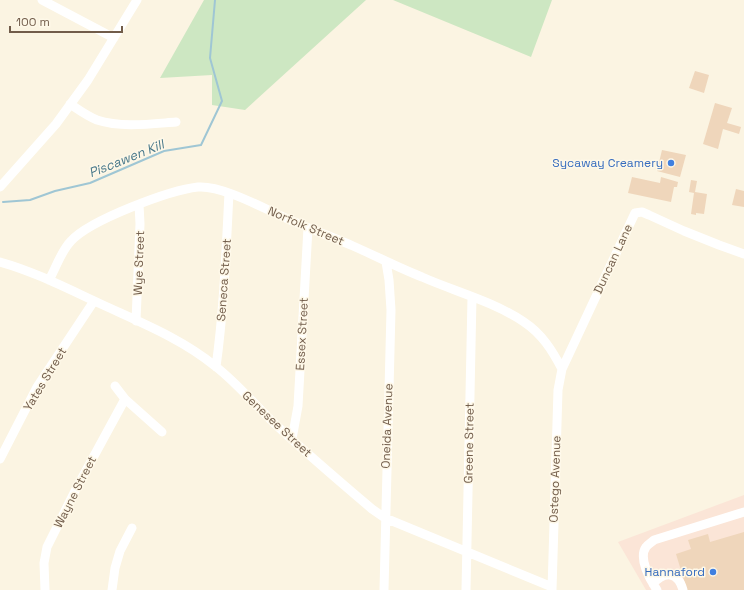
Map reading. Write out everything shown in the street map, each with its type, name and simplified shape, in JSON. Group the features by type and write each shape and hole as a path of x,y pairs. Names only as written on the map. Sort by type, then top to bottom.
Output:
{"street":[{"path":"42,0 114,38"},
{"path":"0,187 56,124 88,80 137,0"},
{"path":"70,104 90,117 120,124 139,125 176,122"},
{"name":"Norfolk Street","path":"49,280 66,247 78,234 96,223 156,198 198,187 211,188 228,193 308,228 354,246 386,262 509,313 535,330 551,348 562,369"},
{"name":"Seneca Street","path":"216,367 224,284 228,193"},
{"name":"Wye Street","path":"136,321 140,232 139,204"},
{"name":"Duncan Lane","path":"562,369 635,213 642,212 650,214 684,232 744,254"},
{"name":"Essex Street","path":"292,439 298,406 308,228"},
{"name":"Genesee Street","path":"0,262 49,280 162,333 195,351 216,367 292,439 372,509 385,518 552,589"},
{"name":"Oneida Avenue","path":"384,590 390,310 389,280 386,262"},
{"name":"Greene Street","path":"466,590 472,297"},
{"name":"Yates Street","path":"0,459 37,387 94,301"},
{"name":"Ostego Avenue","path":"552,589 558,397 562,369"},
{"path":"115,386 125,399 162,432"},
{"name":"Wayne Street","path":"45,590 44,563 47,547 76,489 125,399"},
{"path":"655,587 644,562 646,547 654,540 744,512"},
{"path":"112,590 115,568 120,551 132,528"},
{"path":"655,587 662,576 672,575 679,579 683,590"}],"shaded area":[{"path":"744,495 744,590 646,590 618,542"}],"green space":[{"path":"204,0 366,0 245,110 212,105 212,75 160,78"},
{"path":"393,0 552,0 531,57"}],"building":[{"path":"695,71 709,75 704,93 689,88"},
{"path":"715,103 732,108 727,123 741,127 739,134 723,129 718,149 703,144"},
{"name":"Sycaway Creamery","path":"662,150 686,155 680,177 657,171"},
{"path":"632,177 660,183 661,177 678,182 677,187 674,187 671,202 628,193"},
{"path":"691,180 697,181 695,192 707,194 704,214 691,214 694,193 689,192"},
{"path":"736,189 744,191 744,207 732,205"},
{"name":"Hannaford","path":"744,532 744,590 687,590 676,554 691,549 688,540 708,534 710,542"}],"waterway":[{"name":"Piscawen Kill","path":"3,202 30,200 55,191 90,183 164,151 201,145 222,101 210,58 215,0"}],"place":[{"name":"Sycaway Creamery","path":"671,163"},
{"name":"Hannaford","path":"713,572"}]}
